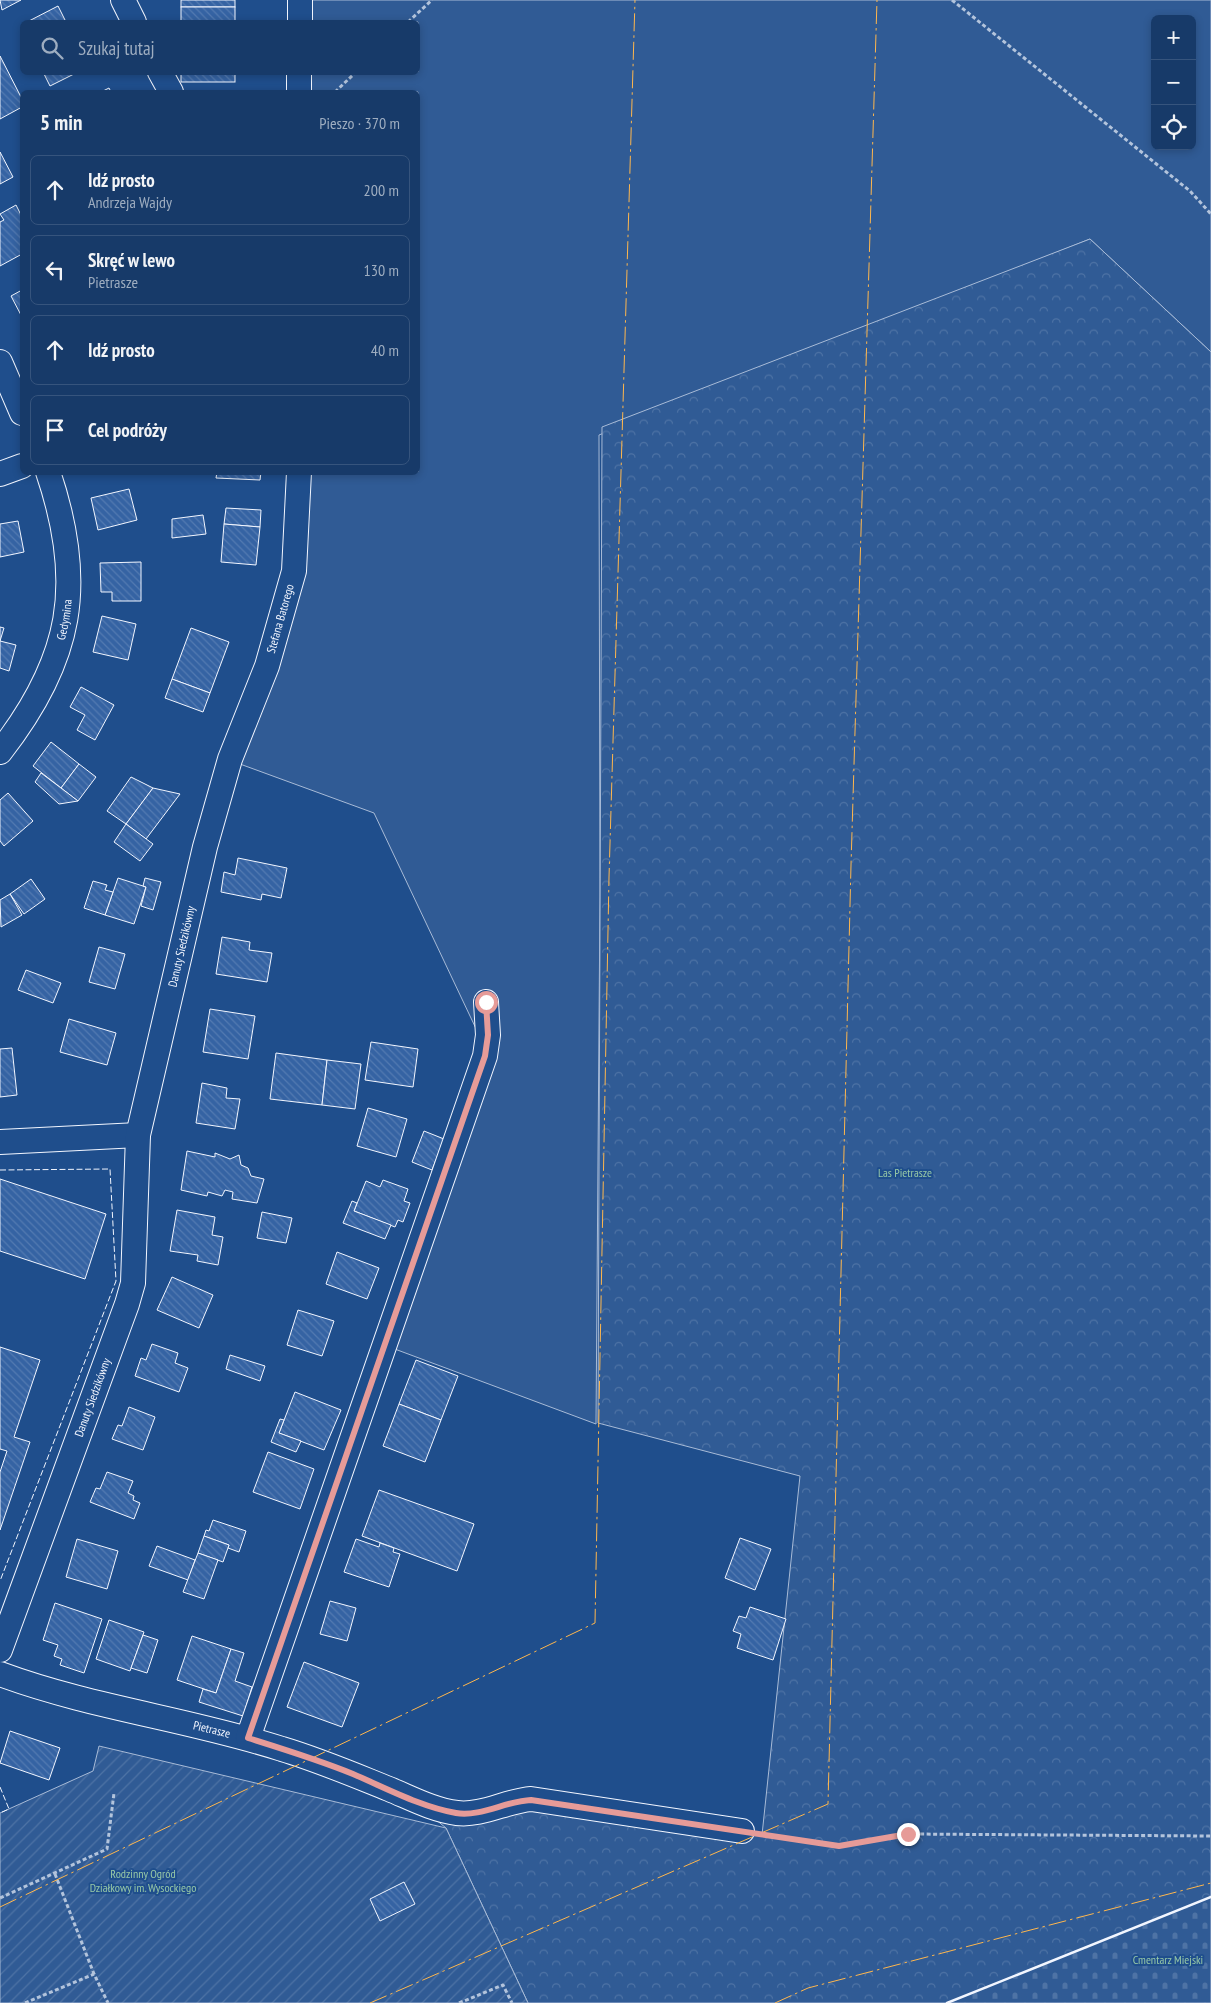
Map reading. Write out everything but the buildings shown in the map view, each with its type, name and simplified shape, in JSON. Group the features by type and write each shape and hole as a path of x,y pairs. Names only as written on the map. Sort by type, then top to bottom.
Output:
{"street":[{"path":"123,0 133,20"},
{"path":"300,0 300,20"},
{"path":"162,75 170,90"},
{"path":"298,90 299,75"},
{"path":"0,362 20,407"},
{"path":"0,474 20,467"},
{"name":"Gedymina","path":"0,752 22,725 48,677 59,649 66,618 70,579 66,541 57,500 49,475"},
{"name":"Stefana Batorego","path":"230,759 267,666 294,571 300,475"},
{"name":"Danuty Siedzikówny","path":"0,1650 133,1283 138,1135 204,848 230,759"},
{"path":"248,1738 485,1056 488,1035 486,1002"},
{"path":"0,1142 138,1135"},
{"name":"Pietrasze","path":"0,1674 44,1690 248,1738 350,1773 432,1807 458,1813 486,1810 513,1801 531,1800 742,1832"}],"path":[{"path":"410,20 432,0"},
{"path":"952,0 1190,191 1211,214"},
{"path":"337,90 353,75"},
{"path":"0,1898 107,1849 114,1793"},
{"path":"742,1832 839,1846 908,1834 1211,1836"},
{"path":"55,1874 94,1974 108,2003"},
{"path":"25,2003 94,1974"},
{"path":"459,2003 503,1985 512,2003"}],"shaded area":[{"path":"300,0 1211,0 1211,352 1090,239 599,435 600,895 596,1424 384,1345 488,1054 374,813 229,760 266,665 300,475 420,475 420,90 299,90 299,75 420,75 420,20 299,20"}],"green space":[{"name":"Las Pietrasze","path":"1090,239 1211,352 1211,1897 947,2003 528,2003 446,1828 413,1801 432,1807 531,1800 762,1835 800,1476 598,1423 602,427"},
{"name":"Rodzinny Ogród Działkowy im. Wysockiego","path":"99,1746 446,1828 528,2003 0,2003 0,1813 93,1771"},
{"name":"Cmentarz Miejski","path":"1211,1897 1211,2003 947,2003"}],"fence":[{"path":"0,1170 110,1169 116,1281 0,1581"},
{"path":"0,1787 9,1809 0,1813"}],"wall":[{"path":"947,2003 1211,1897"}],"power":[{"path":"0,1907 595,1623 609,877 635,0"},
{"path":"370,2003 828,1804 851,865 877,0"},
{"path":"775,2003 808,1988 1211,1883"}],"route":[{"path":"486,1002 488,1044 485,1056 248,1738 350,1773 432,1807 458,1813 486,1810 513,1801 531,1800 839,1846 908,1834"}]}
